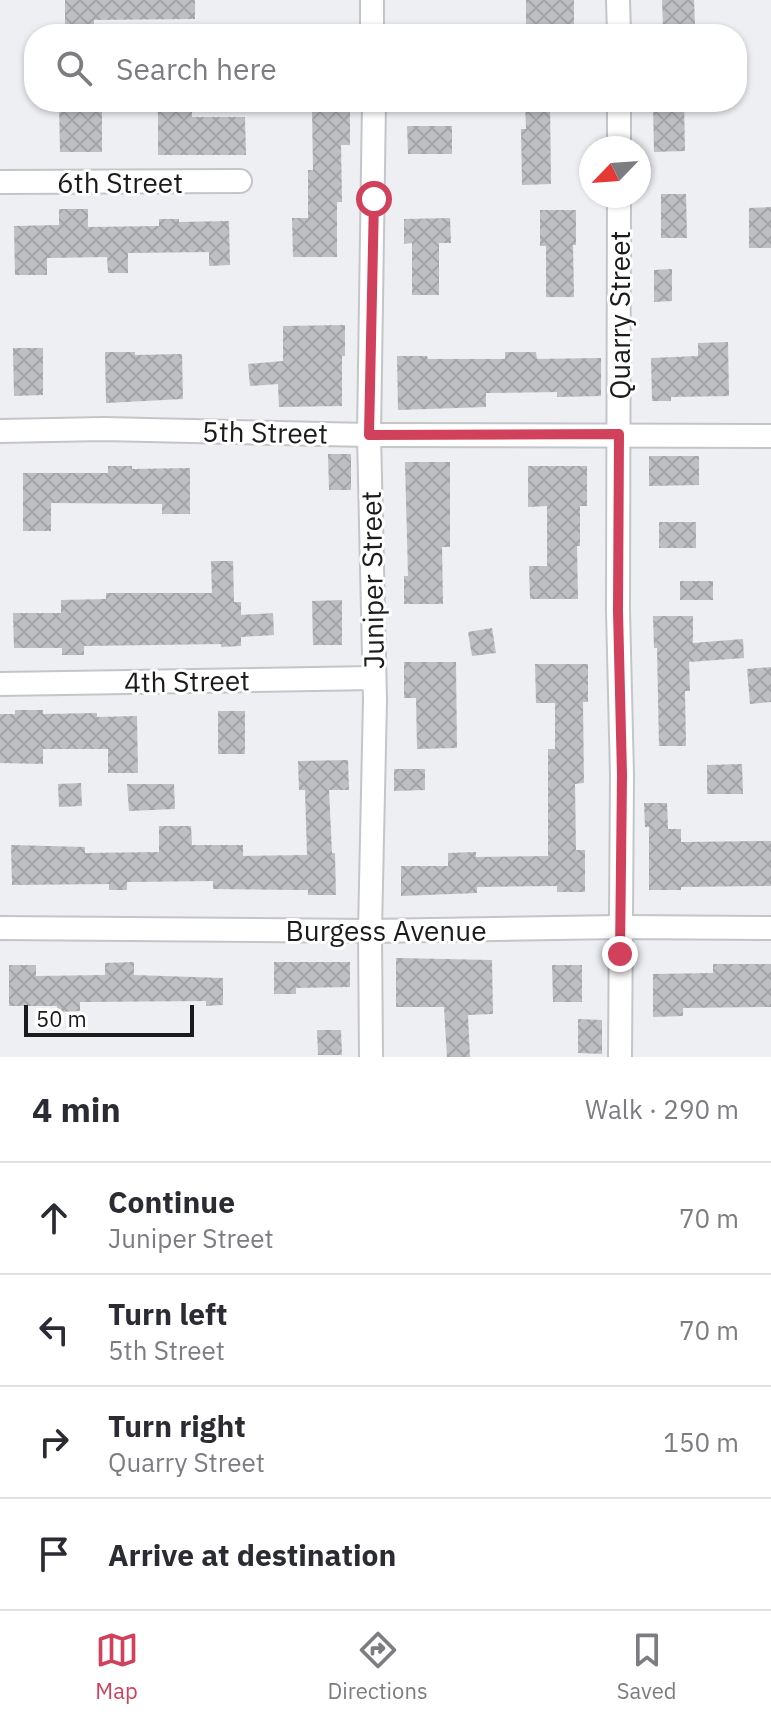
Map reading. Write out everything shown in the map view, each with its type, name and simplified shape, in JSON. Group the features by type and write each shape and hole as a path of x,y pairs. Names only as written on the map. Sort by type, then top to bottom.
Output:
{"street":[{"path":"372,0 372,24"},
{"path":"618,0 619,24"},
{"name":"Juniper Street","path":"371,1057 374,678 369,435 374,112"},
{"path":"619,112 619,136"},
{"name":"6th Street","path":"0,182 240,181"},
{"name":"Quarry Street","path":"619,208 620,1057"},
{"name":"5th Street","path":"0,431 104,429 369,435 771,436"},
{"name":"4th Street","path":"0,684 374,678"},
{"name":"Burgess Avenue","path":"0,928 370,931 771,928"}],"building":[{"path":"65,0 195,0 195,19 94,20 94,24 65,24"},
{"path":"526,0 574,0 574,24 526,24"},
{"path":"662,0 694,0 695,24 663,24"},
{"path":"59,112 102,112 102,152 60,152"},
{"path":"158,112 192,112 192,117 245,117 246,155 158,155"},
{"path":"312,112 350,112 350,145 341,145 342,202 337,202 337,257 293,257 292,218 308,218 308,170 313,170"},
{"path":"525,112 550,112 551,184 522,185 521,129 526,129"},
{"path":"653,112 684,112 685,151 654,152"},
{"path":"407,126 452,126 452,154 408,154"},
{"path":"661,194 686,194 687,238 661,238"},
{"path":"771,207 771,248 749,248 749,208"},
{"path":"59,209 88,209 88,227 159,226 159,219 179,219 179,222 229,221 230,265 209,266 209,252 128,253 128,273 108,273 107,257 47,258 47,275 15,275 14,226 59,225"},
{"path":"540,210 576,210 574,297 546,297 546,246 540,246"},
{"path":"450,218 451,243 439,243 439,295 412,295 412,243 404,244 404,219"},
{"path":"672,269 672,301 654,302 654,270"},
{"path":"345,325 342,406 279,407 278,384 250,386 248,364 283,361 283,326"},
{"path":"728,342 729,396 671,397 671,401 652,401 651,358 698,356 698,343"},
{"path":"13,348 43,348 43,395 14,396"},
{"path":"105,352 182,354 183,399 106,403"},
{"path":"505,352 536,352 537,359 601,358 601,396 557,397 557,392 486,393 486,407 398,410 397,356 505,359"},
{"path":"328,454 351,454 351,490 329,490"},
{"path":"649,456 699,456 699,485 649,486"},
{"path":"405,462 450,462 450,547 442,547 443,604 404,604 404,576 408,576"},
{"path":"108,466 132,466 132,469 190,468 190,514 162,514 162,504 51,503 51,531 23,531 23,473 108,473"},
{"path":"528,466 587,466 587,506 580,506 580,546 577,546 578,599 530,599 529,566 547,566 547,506 528,507"},
{"path":"659,522 696,522 696,548 659,548"},
{"path":"211,561 233,561 234,602 241,602 241,615 273,613 274,635 241,637 241,646 84,646 84,655 62,655 62,648 14,648 13,613 61,613 61,600 106,599 106,593 212,593"},
{"path":"680,581 713,581 713,600 680,600"},
{"path":"342,600 342,645 313,645 312,601"},
{"path":"653,616 693,616 693,643 743,639 744,658 689,662 690,691 685,691 686,746 659,746 657,648 654,648"},
{"path":"492,628 496,653 472,656 468,632"},
{"path":"404,662 456,662 457,748 417,749 416,698 404,698"},
{"path":"535,664 588,664 588,702 583,702 584,783 575,784 576,850 585,850 585,892 557,892 557,886 477,887 477,893 401,896 401,866 448,866 448,853 476,852 476,857 548,856 548,749 555,749 555,703 536,703"},
{"path":"771,667 771,702 750,704 747,669"},
{"path":"15,710 43,710 43,714 97,713 97,717 137,716 138,773 108,773 108,749 43,749 43,764 0,763 0,714 15,714"},
{"path":"218,711 245,711 245,754 218,754"},
{"path":"348,760 349,790 329,790 336,895 308,895 308,890 213,889 213,881 127,882 127,890 109,890 109,884 12,885 11,845 85,847 85,853 159,852 159,826 191,826 192,845 243,845 243,856 307,855 305,790 299,790 298,761"},
{"path":"742,764 743,794 707,794 707,765"},
{"path":"394,769 425,769 425,790 394,791"},
{"path":"81,783 82,806 59,807 58,784"},
{"path":"127,784 174,784 175,809 129,811"},
{"path":"644,803 667,803 668,829 681,829 681,842 771,841 771,886 649,890 649,827 645,827"},
{"path":"396,958 492,960 493,1014 468,1015 470,1057 447,1057 444,1007 396,1007"},
{"path":"134,962 134,975 223,978 223,1005 206,1006 206,1001 80,1002 80,1011 57,1012 57,1006 9,1006 9,965 36,965 36,976 105,975 105,963"},
{"path":"274,962 350,962 350,987 296,988 296,994 274,994"},
{"path":"713,964 771,964 771,1007 683,1008 683,1016 653,1017 653,974 713,973"},
{"path":"552,965 582,965 582,1002 553,1002"},
{"path":"578,1019 602,1020 602,1054 578,1053"},
{"path":"317,1030 341,1030 342,1055 318,1055"}],"route":[{"path":"374,199 369,435 619,434 620,954"}]}
